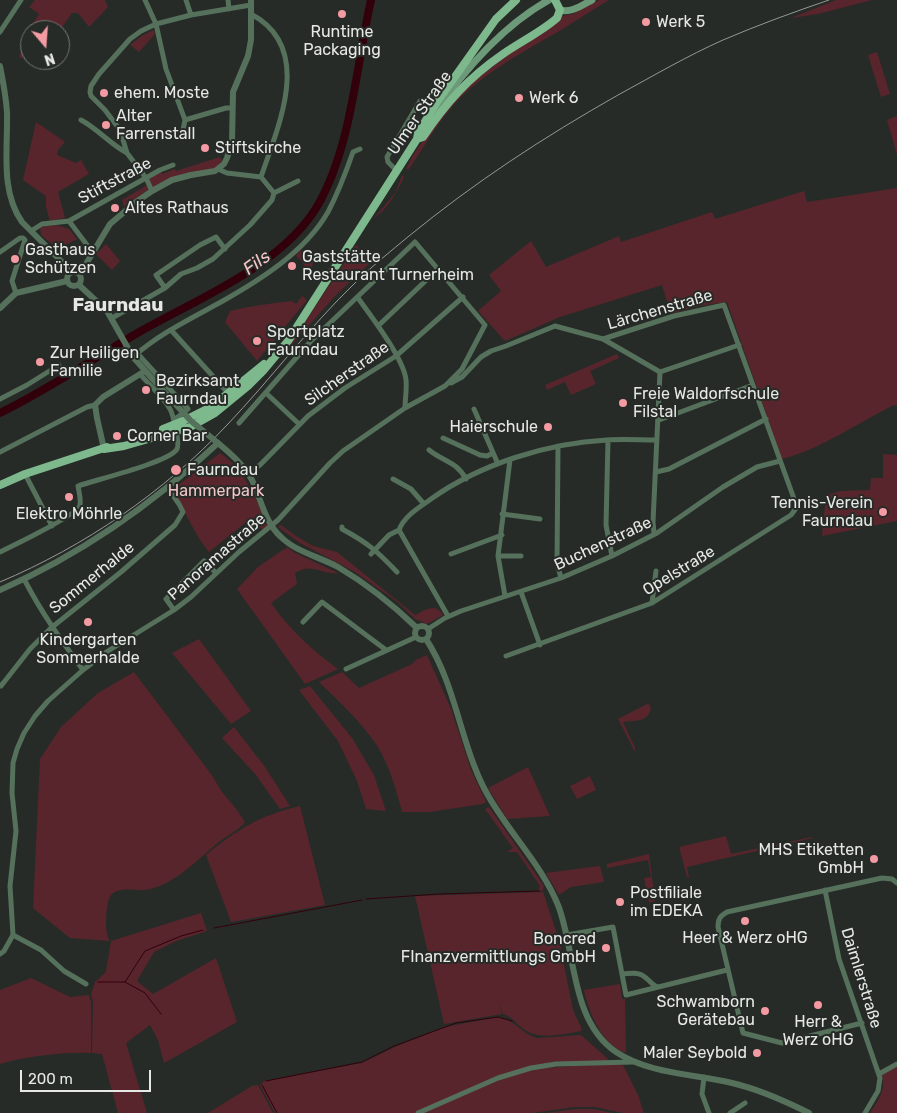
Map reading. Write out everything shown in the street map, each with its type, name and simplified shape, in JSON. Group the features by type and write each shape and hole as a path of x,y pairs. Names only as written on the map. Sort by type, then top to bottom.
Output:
{"main road":[{"path":"418,139 418,133 437,102 496,18 516,0"},
{"name":"Ulmer Straße","path":"278,354 444,100 474,62 510,28 549,0"},
{"path":"557,5 566,12 574,10 592,0"},
{"path":"418,139 422,137 445,106 463,87 501,55 553,21 560,14 557,5"},
{"path":"0,485 25,474 104,449 124,446 174,425 205,410 278,354"},
{"path":"174,425 190,426 229,402 264,371 278,354"}],"street":[{"path":"0,32 21,0"},
{"path":"145,0 156,24 166,69 185,120 182,135"},
{"path":"186,0 191,15"},
{"path":"228,0 229,9"},
{"path":"79,285 82,281 80,274 113,221 152,191 181,177 218,169 227,158 232,142 234,86 248,56 251,40 251,3 156,24 130,39 112,58 91,86 91,96 105,110 120,130 127,153 146,178 152,191"},
{"path":"251,14 260,18 281,44 288,80 283,111 261,176"},
{"path":"0,66 7,110 6,172 8,197 16,215 70,272"},
{"path":"397,171 388,162 387,157 420,100"},
{"path":"185,120 232,108"},
{"path":"81,120 96,128 116,147 127,153"},
{"path":"135,355 156,339 264,275 299,247 328,211 353,152 360,149"},
{"name":"Stiftstraße","path":"32,231 42,224 69,221 173,165"},
{"path":"218,169 227,173 261,176 274,193"},
{"path":"112,318 165,288 181,274 212,260 250,225 272,200 274,193 298,181"},
{"name":"Stiftstraße","path":"69,221 92,254"},
{"path":"0,252 21,237 25,241 12,282 16,293"},
{"path":"165,288 156,275 200,245 216,237 225,249"},
{"name":"Panoramastraße","path":"13,935 10,886 16,831 12,793 13,763 24,733 35,716 48,701 83,670 108,651 174,610 285,514 343,451 405,408 445,386 462,369 485,325 416,242 358,298"},
{"path":"174,264 181,274"},
{"path":"378,326 438,269"},
{"path":"70,272 74,271 80,274"},
{"path":"67,281 67,276 70,272"},
{"path":"0,308 16,293 67,281"},
{"path":"67,281 72,286 79,285"},
{"path":"79,285 112,318 128,348 188,409 174,425"},
{"name":"Silcherstraße","path":"253,471 299,424 345,388 396,356 463,297"},
{"path":"239,423 311,341 358,298 403,367 406,380 405,408"},
{"name":"Lärchenstraße","path":"603,339 674,316 724,305 739,345"},
{"path":"445,386 462,377 481,357 491,351 555,326 603,339 660,372 739,345 780,461"},
{"path":"171,330 227,392"},
{"path":"0,552 52,526 78,510 80,505 78,486 163,460 173,454 178,448 179,444 170,408 142,372 135,355"},
{"path":"0,399 23,388 59,365"},
{"path":"142,372 158,385 199,427 244,467 253,471 271,525 280,536 290,544 357,579 400,612 417,628"},
{"path":"0,452 87,407 95,405 102,397 142,372"},
{"path":"654,534 660,372"},
{"path":"659,420 753,385"},
{"path":"266,393 299,424"},
{"path":"95,405 104,449"},
{"path":"474,408 498,464"},
{"path":"656,472 669,469 766,419"},
{"path":"443,438 480,455 486,456 493,453"},
{"path":"371,554 388,535 399,530 404,521 424,504 448,488 498,464 558,446 608,440 657,440"},
{"path":"608,440 606,525 612,556"},
{"path":"0,590 24,580 98,537 168,487 218,443"},
{"path":"558,446 557,563 561,578"},
{"path":"429,450 457,466 466,479"},
{"path":"505,596 498,556 510,460"},
{"name":"Opelstraße","path":"506,656 652,603 791,515 797,507 780,461"},
{"name":"Buchenstraße","path":"428,629 448,616 561,578 612,556 654,534 723,487 757,467 780,461"},
{"path":"25,474 52,526"},
{"path":"393,479 411,489 424,504"},
{"name":"Sommerhalde","path":"0,685 30,649 51,628 121,572 180,519 182,508 168,487"},
{"path":"502,514 540,519"},
{"path":"342,526 342,529 366,541 397,572"},
{"path":"399,530 448,616"},
{"path":"451,554 502,535"},
{"path":"498,556 521,556"},
{"path":"174,610 166,599 204,561 216,573"},
{"path":"652,603 656,571"},
{"path":"24,580 51,628 83,670"},
{"path":"521,592 540,645"},
{"path":"303,622 322,602 386,650"},
{"path":"423,626 428,629 429,635 426,639 419,640 416,637 414,632 417,628 423,626"},
{"path":"346,668 416,637"},
{"path":"426,639 443,674 484,788 504,821 549,886 561,913 577,986 587,1017 604,1043 614,1051 635,1062"},
{"path":"862,1023 782,1043 743,1033 727,970 718,920 727,912 882,878 892,879 897,883"},
{"name":"Daimlerstraße","path":"825,890 839,959 879,1074"},
{"path":"567,935 612,927 626,995 727,970"},
{"path":"0,954 9,944 13,935 41,950 64,971 86,984"},
{"path":"622,974 638,973 644,976 650,984 657,987"},
{"path":"418,1113 498,1078 531,1068 556,1064 635,1062 754,1090 800,1111 809,1113"},
{"path":"865,1113 878,1091 880,1083 879,1074 897,1064"},
{"path":"704,1077 702,1094 709,1113"},
{"path":"730,1113 745,1103"},
{"path":"795,1113 800,1111"}],"green space":[{"path":"35,0 105,0 108,7 89,27 78,13 72,13 67,20 35,20 39,14 29,7"},
{"path":"599,0 609,0 507,62 472,87 446,114 409,169 406,169 413,155 446,108 481,75 517,48 558,22 562,16 573,14"},
{"path":"836,0 872,0 818,14 791,18"},
{"path":"154,30 155,34 139,52 130,45 143,35"},
{"path":"877,52 890,94 881,97 868,55"},
{"path":"897,116 897,155 887,120"},
{"path":"36,122 65,142 58,150 57,155 76,163 81,160 89,174 58,192 65,218 50,221 46,207 46,196 23,180"},
{"path":"220,157 224,164 218,169 191,175 152,191 150,188 124,207 122,200 149,184 146,178 160,170 162,174 175,169 176,171"},
{"path":"402,175 404,177 396,192"},
{"path":"897,188 897,405 824,443 796,455 782,459 727,302 699,306 671,314 662,285 560,317 505,341 478,311 501,291 489,275 531,241 546,267 619,236 621,242 712,212 715,219 804,191 807,202"},
{"path":"396,192 392,200 374,218"},
{"path":"56,225 69,229 77,239 58,249 41,235 40,227"},
{"path":"106,244 120,261 112,270 96,254"},
{"path":"356,245 371,262 336,295 286,351"},
{"path":"300,250 312,259 313,264 311,268 305,268 302,261 296,256"},
{"name":"Sportplatz Faurndau","path":"302,296 307,300 257,361 225,322 230,311 292,301 296,304"},
{"path":"617,354 619,358 590,371 596,384 571,395 565,382 547,390 545,385"},
{"name":"Hammerpark","path":"220,453 237,468 249,486 268,527 263,530 250,519 209,552 172,490"},
{"path":"883,454 897,455 897,521 822,536 826,495 841,491 870,490 871,478 883,478"},
{"path":"281,525 313,546 337,552 415,615 434,608 443,615 427,624 415,619 396,601 355,572 300,543 278,527"},
{"path":"287,547 295,553 338,573 312,569 301,570 295,573 297,584 271,603 302,639 338,669 305,684 237,589 258,567"},
{"path":"199,639 251,711 231,724 172,653"},
{"path":"427,655 451,709 471,770 486,802 483,804 429,812 402,812 395,786 376,744 356,719 319,682 342,672 359,688 412,664"},
{"path":"134,672 245,822 188,869 170,881 146,890 120,890 112,894 108,903 106,918 110,941 70,938 33,908 40,759 61,727 98,693"},
{"path":"310,686 352,738 374,775 386,811 366,809 357,781 338,741 299,690"},
{"path":"649,703 651,709 646,717 640,720 623,722 635,752 618,719"},
{"path":"234,727 265,767 290,806 280,809 256,775 222,738"},
{"path":"528,767 550,816 507,819 488,788"},
{"path":"590,776 596,790 577,799 570,786"},
{"path":"300,806 325,905 231,922 206,855 250,824 273,814"},
{"path":"489,807 544,886 542,891 538,891 540,886 517,852 507,852 513,848 485,809"},
{"path":"726,836 731,854 813,838 687,867 689,877 687,877 679,847"},
{"path":"649,854 655,901 649,903 644,878 651,877 648,860 607,868 607,864"},
{"path":"600,866 604,882 571,887 559,895 546,873"},
{"path":"543,892 559,940 573,1010 581,1031 545,1036 531,1033 503,1014 499,1002 502,1014 444,1024 415,896"},
{"path":"201,913 207,931 176,941 154,952 137,981 153,994 216,958 237,1022 164,1063 158,1040 150,1025 126,1043 147,1113 118,1113 102,1054 92,1053 93,1001 91,995 95,982 106,972 111,941"},
{"path":"31,978 70,997 89,995 91,1002 91,1053 45,1055 0,1064 0,990"},
{"path":"620,984 622,999 625,999 626,1053 618,1049 603,1036 593,1018 584,990"},
{"path":"498,1017 504,1018 527,1034 538,1038 581,1035 608,1059 607,1062 552,1063 507,1073 414,1113 275,1113 260,1085 264,1081 362,1063 395,1047 445,1027"},
{"path":"623,1065 638,1095 644,1113 623,1113 595,1107 574,1107 533,1113 422,1113 508,1076 542,1068"},
{"path":"897,1066 897,1113 870,1113 882,1090 882,1075"},
{"path":"258,1085 273,1113 208,1113 252,1086"},
{"path":"594,1109 612,1113 546,1113"}],"waterway":[{"name":"Fils","path":"0,413 54,384 141,331 238,278 262,263 303,226 318,205 339,157 352,105 371,0"},
{"path":"366,899 439,894 540,891"},
{"path":"214,928 362,900"},
{"path":"98,982 125,982 145,951 181,936 203,930"},
{"path":"125,982 145,993 161,1014"},
{"path":"266,1081 362,1062 394,1046 456,1023 498,1017 512,1021"},
{"path":"262,1085 277,1113"}],"railway":[{"path":"0,582 32,568 93,534 150,495 177,473 227,425 322,317 361,277 388,253 459,197 563,127 683,59 736,34 829,0"}],"place":[{"name":"Runtime Packaging","path":"342,14"},
{"name":"Werk 5","path":"646,22"},
{"name":"ehem. Moste","path":"104,93"},
{"name":"Werk 6","path":"519,98"},
{"name":"Alter Farrenstall","path":"106,125"},
{"name":"Stiftskirche","path":"205,148"},
{"name":"Altes Rathaus","path":"115,208"},
{"name":"Gasthaus Schützen","path":"15,259"},
{"name":"Gaststätte Restaurant Turnerheim","path":"292,266"},
{"name":"Sportplatz Faurndau","path":"257,341"},
{"name":"Zur Heiligen Familie","path":"40,362"},
{"name":"Bezirksamt Faurndau","path":"146,390"},
{"name":"Freie Waldorfschule Filstal","path":"623,403"},
{"name":"Haierschule","path":"548,427"},
{"name":"Corner Bar","path":"117,436"},
{"name":"Faurndau","path":"176,470"},
{"name":"Elektro Möhrle","path":"69,497"},
{"name":"Tennis-Verein Faurndau","path":"883,512"},
{"name":"Kindergarten Sommerhalde","path":"88,622"},
{"name":"MHS Etiketten GmbH","path":"874,859"},
{"name":"Postfiliale im EDEKA","path":"620,902"},
{"name":"Heer & Werz oHG","path":"745,921"},
{"name":"Boncred FInanzvermittlungs GmbH","path":"606,948"},
{"name":"Herr & Werz oHG","path":"818,1005"},
{"name":"Schwamborn Gerätebau","path":"765,1011"},
{"name":"Maler Seybold","path":"757,1053"}],"district":[{"name":"Faurndau","path":"118,306"}]}
